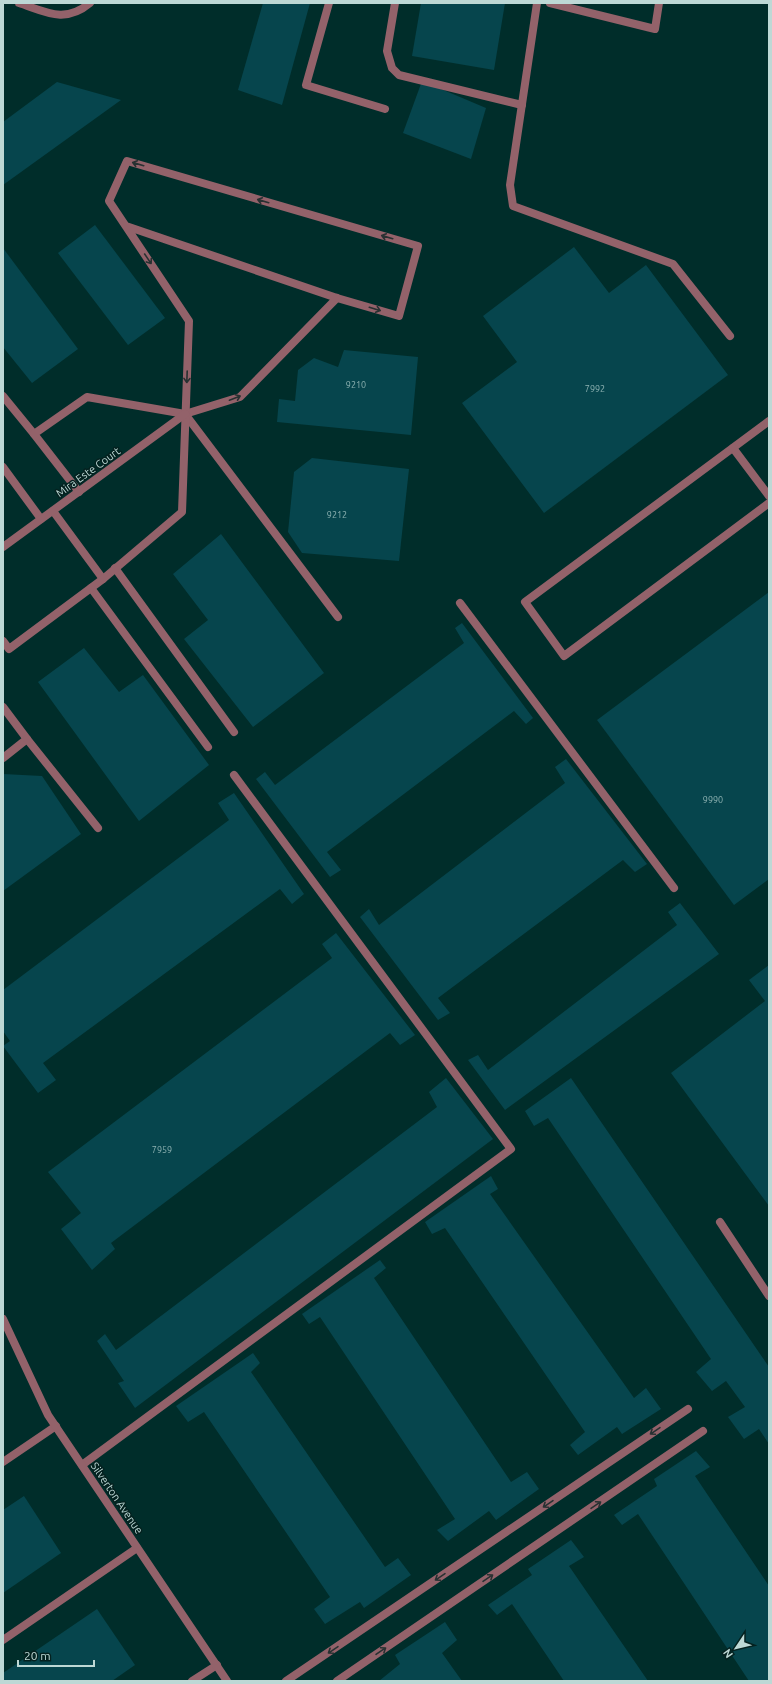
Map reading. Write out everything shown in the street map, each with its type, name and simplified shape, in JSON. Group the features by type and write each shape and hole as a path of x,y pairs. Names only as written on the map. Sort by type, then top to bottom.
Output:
{"street":[{"path":"19,3 58,16 70,15 82,10 90,3"},
{"path":"329,3 306,85 385,109"},
{"path":"395,3 387,51 392,68 399,75 522,106"},
{"path":"537,3 510,185 513,206 673,264 730,336"},
{"path":"550,3 655,29 659,3"},
{"path":"3,641 9,649 91,588 182,512 189,321 109,201 127,161 418,246 399,316 337,298 126,226"},
{"path":"34,434 87,397 185,414 240,397 337,298"},
{"path":"3,396 79,492"},
{"path":"185,414 338,617"},
{"name":"Mira Este Court","path":"3,547 185,414"},
{"path":"769,421 525,602 564,656 769,503"},
{"path":"733,448 769,496"},
{"path":"3,467 41,520"},
{"path":"53,511 103,578"},
{"path":"115,568 234,732"},
{"path":"91,588 208,747"},
{"path":"460,603 674,888"},
{"path":"3,707 98,828"},
{"path":"3,758 28,739"},
{"path":"82,1466 510,1149 234,775"},
{"path":"720,1222 769,1296"},
{"name":"Silverton Avenue","path":"3,1319 48,1416 227,1681"},
{"path":"286,1681 688,1409"},
{"path":"3,1462 56,1426"},
{"path":"337,1681 703,1431"},
{"path":"3,1640 138,1548"},
{"path":"192,1681 217,1665"}],"building":[{"path":"263,3 310,3 282,105 238,90"},
{"path":"421,3 505,3 494,70 412,56"},
{"path":"422,81 486,108 471,159 403,133"},
{"path":"57,82 121,100 3,185 3,122"},
{"path":"95,225 165,318 128,345 58,253"},
{"path":"574,247 609,293 646,265 728,375 544,513 462,403 517,362 483,316"},
{"path":"3,248 78,349 32,383 3,347"},
{"path":"344,350 418,357 411,435 277,422 279,399 295,401 298,370 314,358 338,367"},
{"path":"312,458 409,469 399,561 302,553 288,532 294,472"},
{"path":"221,534 324,673 253,727 184,639 208,620 173,574"},
{"path":"769,592 769,879 734,905 597,720"},
{"path":"462,623 533,718 526,724 514,711 327,852 341,870 330,877 256,779 265,772 275,785 464,643 455,628"},
{"path":"84,648 119,692 143,675 209,765 139,821 38,682"},
{"path":"566,759 647,864 635,872 623,860 438,998 450,1013 438,1020 360,917 369,909 379,925 565,783 555,767"},
{"path":"3,774 42,776 81,834 3,891"},
{"path":"234,793 304,894 292,904 280,889 43,1063 56,1080 38,1093 3,1046 10,1041 3,1031 3,990 229,820 218,803"},
{"path":"680,903 719,954 505,1110 468,1060 478,1055 488,1070 677,925 668,912"},
{"path":"336,933 415,1035 400,1045 390,1033 111,1243 115,1249 92,1270 61,1229 81,1213 48,1172 332,958 322,944"},
{"path":"769,965 769,1206 671,1073 765,1001 749,980"},
{"path":"446,1078 493,1139 135,1408 118,1383 124,1381 97,1341 105,1334 116,1350 437,1107 429,1092"},
{"path":"571,1078 769,1367 769,1444 759,1429 744,1439 728,1417 745,1407 726,1381 712,1391 696,1372 711,1359 548,1118 534,1126 525,1111"},
{"path":"491,1176 498,1189 490,1194 634,1398 646,1388 661,1409 622,1434 617,1427 578,1455 570,1445 585,1432 445,1228 432,1234 425,1222"},
{"path":"380,1260 386,1268 374,1278 511,1482 527,1472 539,1489 496,1520 489,1511 448,1541 437,1530 455,1519 320,1317 309,1324 302,1314"},
{"path":"253,1353 260,1363 251,1372 385,1567 398,1558 411,1575 364,1608 360,1602 325,1624 314,1609 330,1597 204,1412 188,1422 176,1406"},
{"path":"696,1451 710,1467 695,1476 769,1586 769,1681 749,1681 638,1514 622,1525 614,1515 657,1486 654,1479"},
{"path":"24,1496 61,1553 3,1593 3,1510"},
{"path":"571,1540 584,1557 569,1566 648,1681 564,1681 512,1604 497,1615 488,1605 532,1575 528,1569"},
{"path":"97,1609 135,1665 112,1681 3,1681 3,1673"},
{"path":"445,1622 457,1640 442,1653 462,1681 379,1681 400,1664 395,1655"}]}
